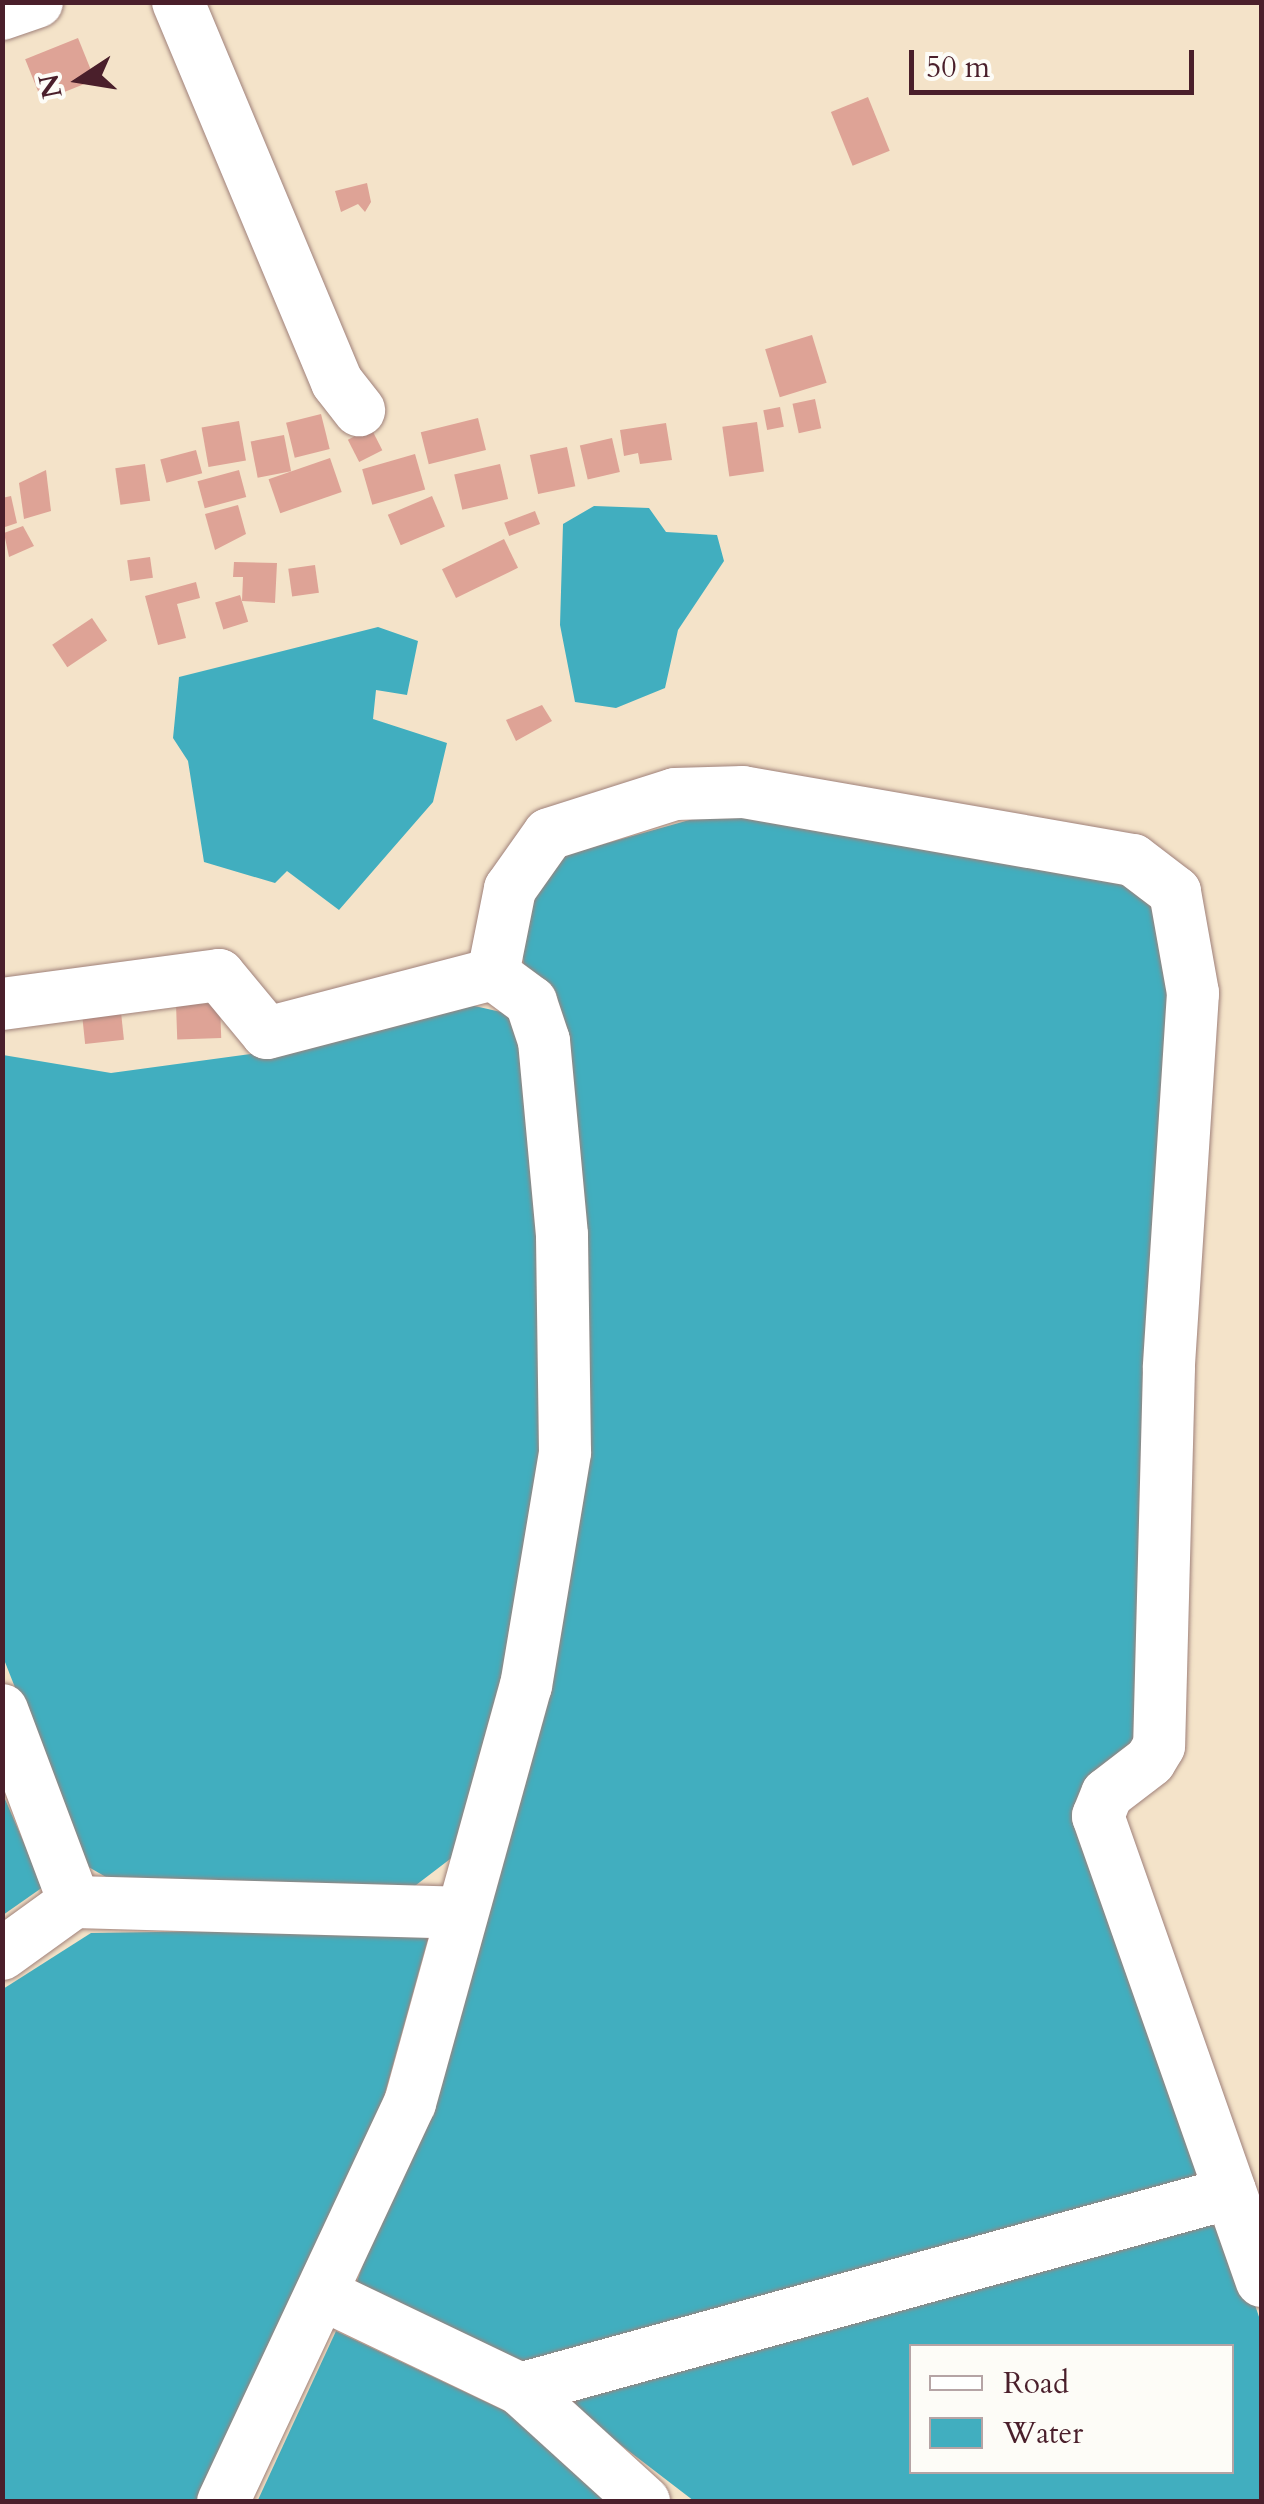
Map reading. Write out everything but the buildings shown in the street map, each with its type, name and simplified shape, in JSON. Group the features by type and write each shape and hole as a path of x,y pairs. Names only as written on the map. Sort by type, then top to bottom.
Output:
{"street":[{"path":"2,14 37,2"},
{"path":"178,2 336,382 360,410"},
{"path":"493,974 510,890 549,834 675,794 744,792 1134,860 1175,892 1193,992 1169,1368 1159,1746 1150,1761 1107,1794 1098,1816 1262,2280"},
{"path":"2,1004 219,975 267,1033 493,974"},
{"path":"223,2502 410,2102 526,1686 565,1452 562,1235 544,1041 531,1002 493,974"},
{"path":"2,1710 74,1902"},
{"path":"2,1954 74,1902 460,1913"},
{"path":"520,2389 1230,2193"},
{"path":"322,2294 520,2389 644,2502"}],"water":[{"path":"594,506 649,508 666,532 717,535 724,561 678,630 665,688 616,708 575,702 560,625 563,524"},
{"path":"378,627 418,641 407,695 376,690 373,719 447,743 433,802 339,910 287,871 275,883 204,862 188,761 173,738 179,677"},
{"path":"725,810 1125,879 1170,922 1153,1739 1082,1796 1209,2174 536,2366 486,2360 354,2290 453,2005 585,1321 551,986 524,973 520,904 554,858"},
{"path":"448,1000 514,1015 535,1121 551,1337 533,1559 458,1853 403,1895 127,1889 85,1865 3,1657 3,1055 111,1073 258,1053"},
{"path":"2,1792 43,1887 3,1915 2,1915"},
{"path":"431,1928 369,2151 198,2501 3,2502 3,1989 91,1933"},
{"path":"1226,2217 1261,2323 1261,2501 694,2501 557,2396"},
{"path":"336,2331 522,2419 615,2502 257,2502"}]}
